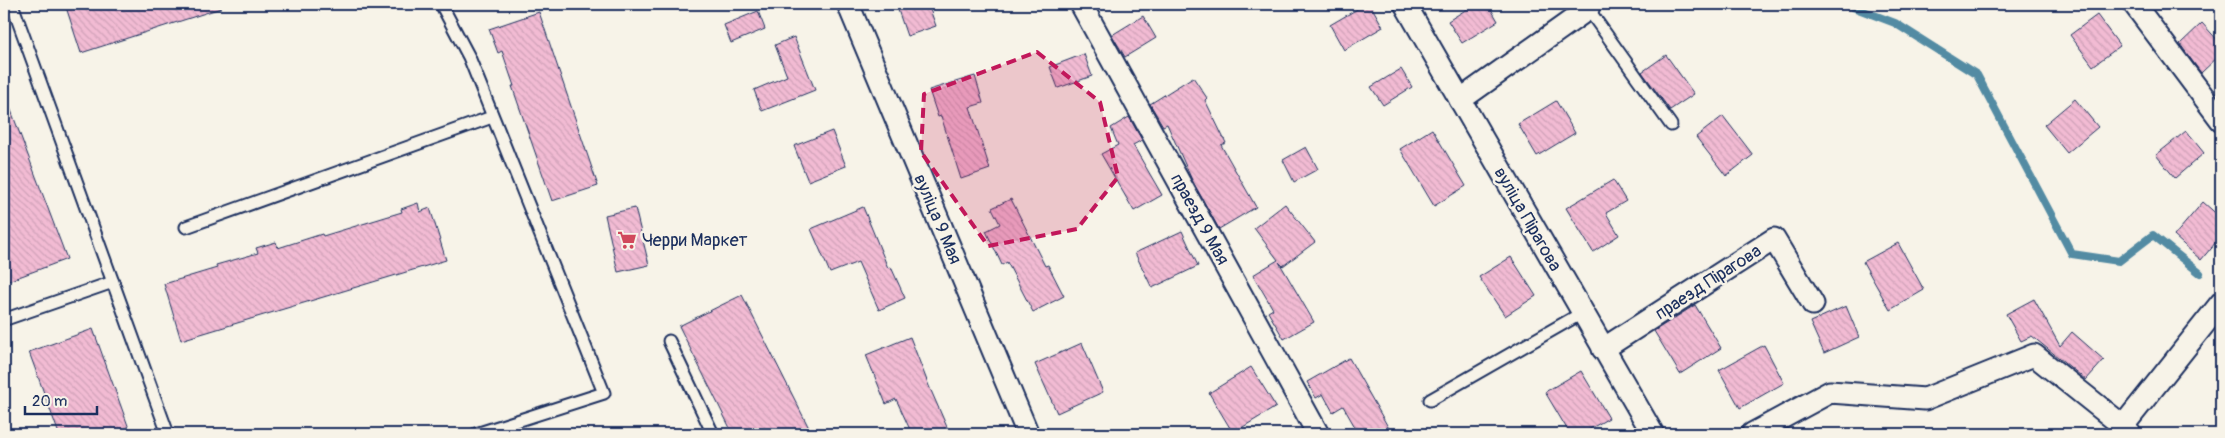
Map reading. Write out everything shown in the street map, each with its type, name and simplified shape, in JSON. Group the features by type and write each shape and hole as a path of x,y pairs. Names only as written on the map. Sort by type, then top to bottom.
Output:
{"street":[{"name":"вуліца 9 Мая","path":"848,4 1028,434"},
{"name":"праезд 9 Мая","path":"1081,4 1318,434"},
{"name":"вуліца Пірагова","path":"1405,4 1652,434"},
{"path":"2134,4 2221,120"},
{"path":"1460,100 1586,6"},
{"name":"праезд Пірагова","path":"1603,349 1774,239 1813,304"},
{"path":"1752,434 1830,392 1925,399 2034,355 2126,430 2221,303"}],"lane":[{"path":"12,4 168,434"},
{"path":"441,4 469,56 604,393 476,434"},
{"path":"1586,6 1671,125"},
{"path":"186,227 492,117"},
{"path":"6,319 113,282"},
{"path":"1430,400 1582,313"},
{"path":"669,341 712,434"}],"highlighted area":[{"path":"1037,52 1100,102 1118,177 1077,229 988,246 921,152 924,94"}],"building":[{"path":"65,4 220,4 221,8 81,53"},
{"path":"896,4 928,4 936,26 907,36"},
{"path":"1366,4 1370,4 1383,27 1344,50 1330,25"},
{"path":"1475,4 1488,4 1498,21 1462,43 1448,21"},
{"path":"758,11 765,29 731,43 724,25"},
{"path":"539,12 598,186 552,201 512,86 514,86 502,51 498,53 489,29"},
{"path":"2097,15 2120,46 2093,66 2070,35"},
{"path":"1143,16 1156,38 1125,57 1112,35"},
{"path":"2202,23 2221,44 2221,54 2201,73 2180,44"},
{"path":"794,37 815,90 762,111 754,90 787,76 775,45"},
{"path":"1084,54 1092,76 1058,88 1050,67"},
{"path":"1666,55 1694,94 1670,110 1642,72"},
{"path":"1401,69 1412,87 1383,105 1371,87"},
{"path":"975,76 983,103 970,107 990,169 961,179 941,116 938,117 929,90"},
{"path":"1193,77 1207,98 1205,100 1226,143 1221,145 1256,207 1219,229 1192,180 1167,124 1163,126 1150,104"},
{"path":"4,97 6,97 67,259 8,281 4,269"},
{"path":"2075,99 2098,127 2067,153 2044,125"},
{"path":"1556,101 1575,133 1537,156 1518,124"},
{"path":"1723,116 1753,155 1726,176 1696,137"},
{"path":"1129,117 1142,140 1133,145 1162,195 1134,211 1101,154 1118,145 1111,128"},
{"path":"1432,129 1466,186 1434,206 1400,149"},
{"path":"832,131 846,166 808,181 794,146"},
{"path":"2186,131 2204,153 2175,178 2156,155"},
{"path":"1306,147 1318,169 1294,182 1283,160"},
{"path":"1613,180 1626,201 1606,213 1619,235 1593,252 1566,208"},
{"path":"1011,199 1045,266 1048,265 1064,296 1033,312 1007,262 1002,265 986,231 1000,224 992,208"},
{"path":"2203,202 2221,218 2221,236 2201,260 2174,236"},
{"path":"418,203 420,212 430,208 446,260 181,340 164,284 217,268 216,265 258,253 256,248 276,242 278,248 322,234 323,236 402,212 401,209"},
{"path":"1285,204 1315,242 1283,266 1279,262 1314,322 1284,339 1268,312 1273,309 1253,275 1278,260 1254,228"},
{"path":"863,207 888,268 891,267 905,298 879,310 858,262 830,273 811,229"},
{"name":"Черри Маркет","path":"635,208 649,265 618,272 605,215"},
{"path":"1182,231 1198,266 1152,288 1135,253"},
{"path":"1898,243 1924,290 1890,310 1863,262"},
{"path":"1511,257 1536,296 1505,316 1479,277"},
{"path":"742,295 812,434 733,434 679,326"},
{"path":"2034,299 2060,346 2072,332 2104,360 2086,380 2032,336 2021,341 2006,314"},
{"path":"1695,305 1721,348 1680,374 1654,331"},
{"path":"1846,306 1859,337 1824,353 1810,322"},
{"path":"93,329 131,434 59,434 29,352"},
{"path":"910,337 950,434 912,434 896,399 886,404 866,355"},
{"path":"1082,343 1103,392 1057,413 1035,364"},
{"path":"1764,345 1784,383 1740,408 1719,370"},
{"path":"1349,358 1392,434 1359,434 1343,406 1333,412 1323,394 1316,398 1307,382"},
{"path":"1251,367 1276,407 1233,433 1209,393"},
{"path":"1581,371 1609,418 1581,434 1570,434 1545,392"}],"waterway":[{"path":"1845,4 1895,23 1977,75 2072,254 2119,261 2153,235 2200,273"}],"place":[{"name":"Черри Маркет","path":"627,240"}]}
